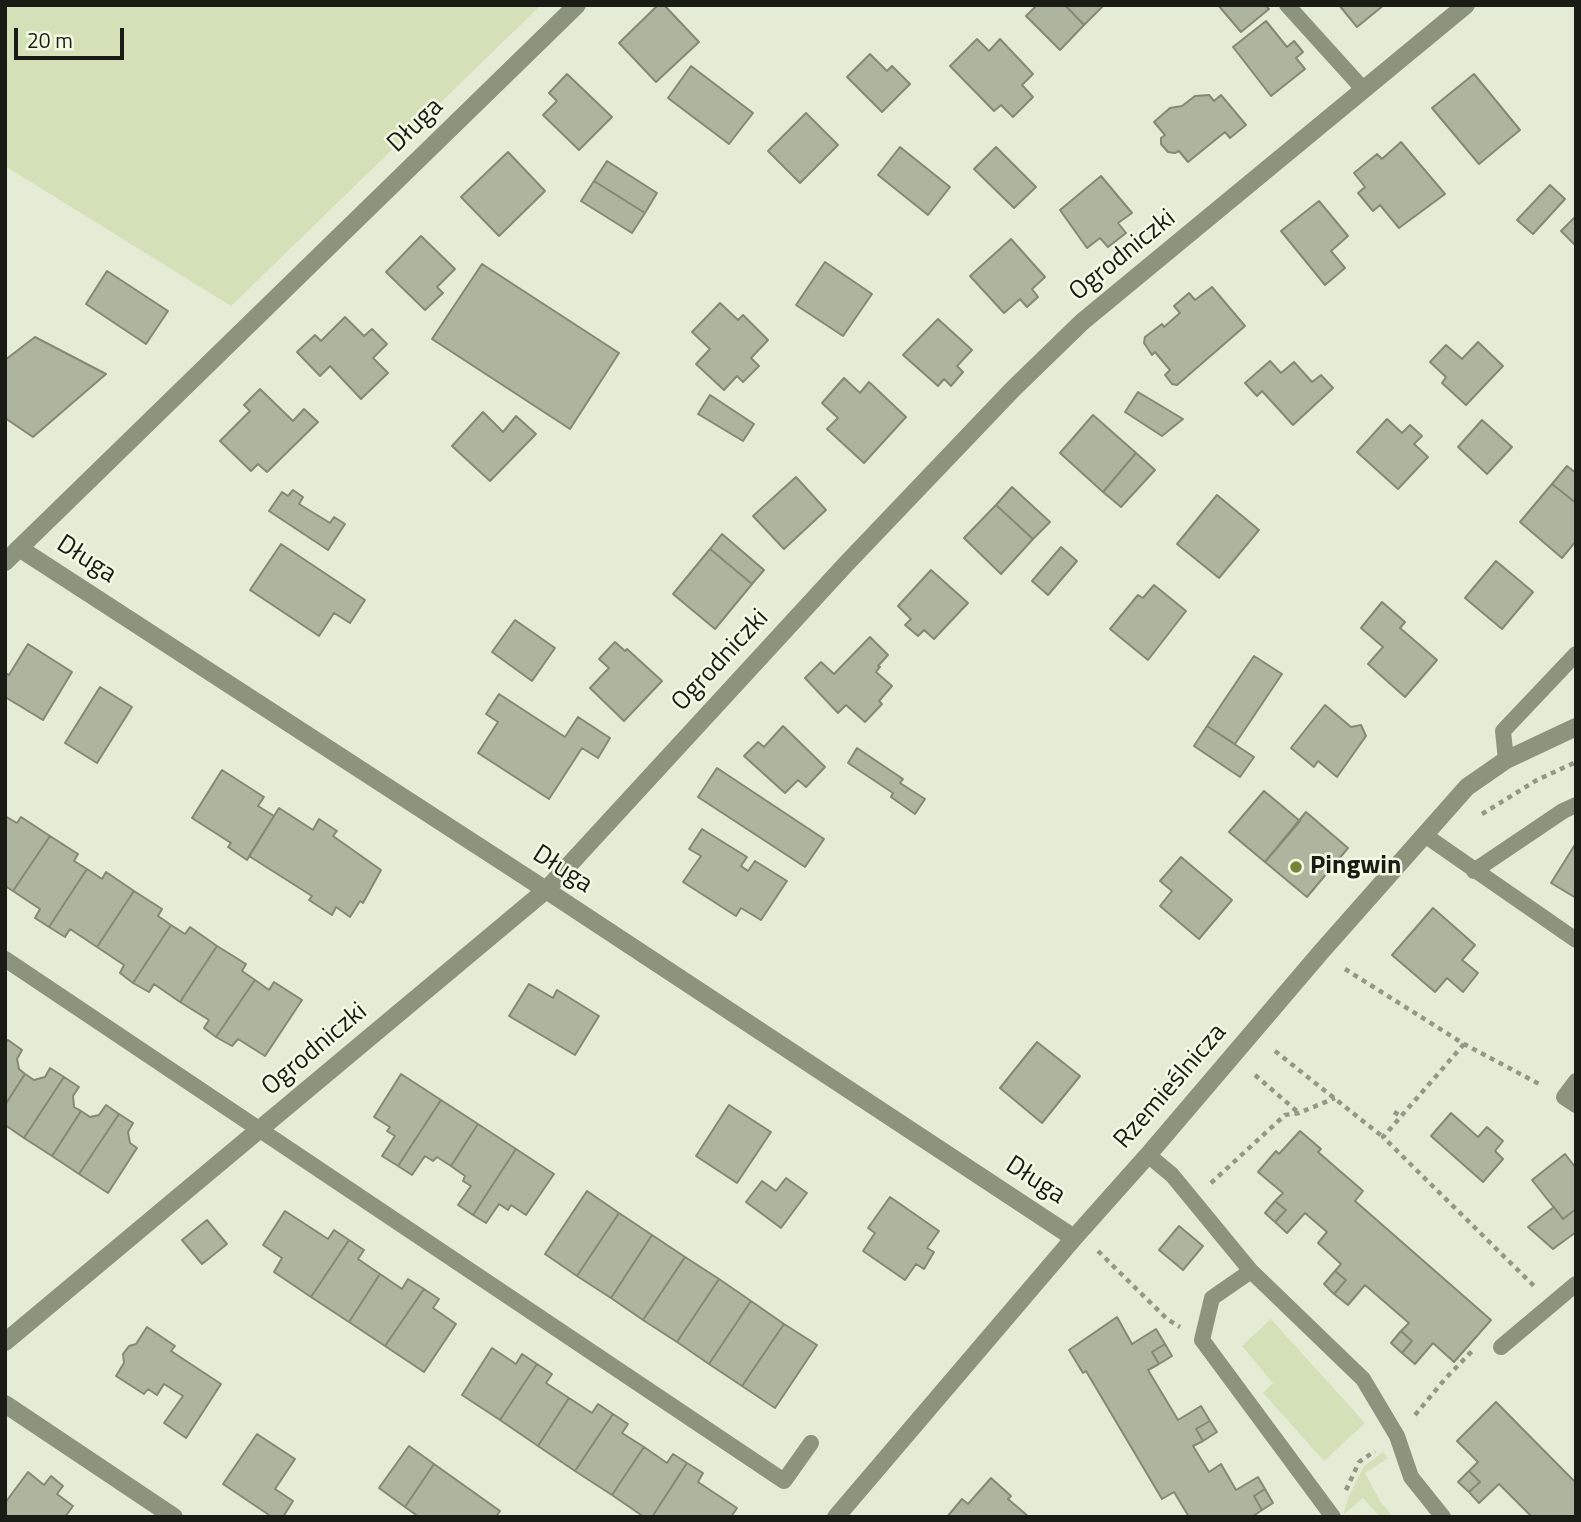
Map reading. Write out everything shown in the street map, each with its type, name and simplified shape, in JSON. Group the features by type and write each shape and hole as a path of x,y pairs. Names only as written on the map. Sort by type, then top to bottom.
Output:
{"street":[{"name":"Długa","path":"5,562 578,5"},
{"name":"Ogrodniczki","path":"5,1342 546,890 846,564 1013,389 1082,322 1466,5"},
{"name":"Długa","path":"19,548 546,890 1074,1238"},
{"name":"Rzemieślnicza","path":"836,1517 1321,952 1467,787 1506,760 1576,727"},
{"path":"5,1404 174,1517"}],"lane":[{"path":"1287,5 1364,90"},
{"path":"1506,760 1503,732 1576,654"},
{"path":"1474,871 1576,805"},
{"path":"1426,836 1576,940"},
{"path":"5,959 784,1481 811,1443"},
{"path":"1570,1101 1576,1081"},
{"path":"1148,1155 1172,1175 1251,1271 1363,1379 1397,1436 1411,1477 1443,1517"},
{"path":"1251,1271 1212,1298 1202,1340 1332,1515"},
{"path":"1501,1347 1576,1284"}],"path":[{"path":"1452,856 1474,820 1537,780 1576,762"},
{"path":"1337,978 1353,959"},
{"path":"1345,969 1464,1044 1570,1101"},
{"path":"1384,1137 1464,1044"},
{"path":"1275,1051 1384,1137 1538,1290"},
{"path":"1255,1074 1299,1113"},
{"path":"1203,1175 1211,1183 1285,1115 1299,1113 1335,1098"},
{"path":"1394,1112 1401,1116"},
{"path":"1098,1251 1167,1319 1202,1340"},
{"path":"1332,1515 1359,1462 1397,1436 1479,1344"}],"green space":[{"path":"5,5 541,5 231,306 5,166"},
{"path":"1271,1319 1365,1423 1324,1461 1263,1393 1273,1383 1242,1346"},
{"path":"1383,1452 1388,1458 1365,1473 1380,1501 1393,1517 1380,1517 1363,1498 1343,1515 1364,1466"}],"building":[{"path":"658,5 664,5 699,42 656,82 619,43"},
{"path":"1037,5 1065,5 1084,25 1060,50 1026,16"},
{"path":"1065,5 1104,5 1084,25"},
{"path":"1218,5 1265,5 1269,9 1241,32"},
{"path":"1339,5 1384,5 1357,27"},
{"path":"1266,21 1287,47 1294,41 1303,52 1296,58 1305,69 1271,96 1233,47"},
{"path":"977,39 989,51 1000,39 1033,74 1022,85 1033,97 1013,117 1001,105 994,111 950,66"},
{"path":"870,54 887,71 892,66 910,84 882,112 847,77"},
{"path":"691,66 753,113 729,144 668,98"},
{"path":"567,74 612,117 579,150 543,115 557,101 549,93"},
{"path":"1474,74 1520,130 1479,164 1432,108"},
{"path":"1209,95 1214,101 1221,95 1246,125 1230,138 1225,132 1188,162 1179,151 1168,152 1161,144 1161,138 1165,135 1154,122 1170,108 1182,106 1195,96"},
{"path":"806,113 838,145 800,183 768,151"},
{"path":"1401,142 1445,194 1399,228 1380,205 1373,211 1358,193 1365,187 1354,173 1377,154 1382,159"},
{"path":"900,147 950,187 928,215 878,175"},
{"path":"996,147 1036,187 1014,208 974,169"},
{"path":"508,152 545,191 499,236 461,197"},
{"path":"607,161 657,193 645,213 594,181"},
{"path":"1101,176 1132,213 1118,223 1126,233 1108,247 1100,238 1087,248 1060,210"},
{"path":"594,181 645,213 632,233 581,201"},
{"path":"1550,185 1565,199 1533,234 1517,220"},
{"path":"1319,201 1348,236 1331,251 1345,268 1325,285 1281,231"},
{"path":"1576,216 1576,246 1561,231"},
{"path":"421,236 455,269 437,287 443,293 425,310 386,272"},
{"path":"1011,239 1045,277 1032,289 1038,297 1027,307 1020,299 1004,313 970,276"},
{"path":"825,262 872,294 843,336 796,305"},
{"path":"482,264 619,353 570,429 432,339"},
{"path":"107,271 168,311 146,344 86,304"},
{"path":"1212,287 1245,326 1177,385 1172,384 1165,375 1170,370 1155,352 1152,355 1144,343 1145,337 1162,324 1164,327 1180,313 1174,306 1189,293 1195,300"},
{"path":"720,303 738,320 743,315 768,340 751,358 759,366 743,382 737,376 724,390 696,364 710,349 692,332"},
{"path":"345,317 364,336 372,329 387,344 373,358 388,373 361,399 330,366 320,376 297,352 315,335 321,341"},
{"path":"938,319 972,350 957,366 963,372 951,386 944,379 938,386 903,355"},
{"path":"35,337 106,374 33,437 5,418 5,360"},
{"path":"1478,342 1503,366 1466,405 1442,383 1446,377 1430,362 1446,345 1462,359"},
{"path":"1270,361 1281,373 1294,362 1312,382 1321,375 1333,388 1293,425 1262,391 1257,396 1245,383"},
{"path":"844,378 860,393 869,382 906,417 864,463 827,429 838,418 822,403"},
{"path":"260,389 293,421 304,409 318,422 267,472 258,464 251,471 220,441 250,411 244,405"},
{"path":"1138,392 1183,419 1162,436 1125,412"},
{"path":"710,395 754,424 743,441 698,414"},
{"path":"483,412 503,432 516,416 536,434 490,481 452,446"},
{"path":"1093,415 1136,453 1103,492 1060,453"},
{"path":"1387,419 1402,433 1410,425 1422,436 1414,444 1428,457 1398,489 1357,452"},
{"path":"1482,420 1512,447 1487,474 1458,447"},
{"path":"1136,453 1155,470 1121,507 1103,492"},
{"path":"1567,466 1576,473 1576,503 1552,484"},
{"path":"796,477 826,510 784,549 753,516"},
{"path":"1552,484 1576,503 1576,541 1562,558 1520,522"},
{"path":"1012,487 1050,522 1033,539 996,505"},
{"path":"293,490 303,497 299,504 330,523 334,517 345,524 328,550 269,511 282,492 288,496"},
{"path":"1217,495 1259,530 1219,578 1177,544"},
{"path":"996,505 1033,539 1001,574 964,538"},
{"path":"722,534 764,570 752,584 710,549"},
{"path":"281,544 365,600 350,623 334,613 319,636 250,590"},
{"path":"1061,547 1077,561 1048,595 1032,581"},
{"path":"710,549 752,584 715,629 673,594"},
{"path":"1496,561 1533,592 1502,629 1465,598"},
{"path":"931,570 968,603 934,639 924,630 918,636 905,625 911,619 898,606"},
{"path":"1154,585 1186,611 1148,660 1110,629 1138,595 1143,598"},
{"path":"1382,602 1405,622 1400,628 1437,660 1405,697 1368,664 1383,647 1361,628"},
{"path":"515,620 555,648 532,681 492,652"},
{"path":"870,637 888,655 876,672 892,686 879,701 882,704 865,722 846,705 838,713 805,678 821,662 834,674"},
{"path":"615,642 625,651 627,649 662,681 624,721 590,688 609,668 599,659"},
{"path":"28,644 72,672 43,720 5,697 5,673 9,675"},
{"path":"1254,656 1282,674 1235,744 1207,726"},
{"path":"100,687 132,707 97,763 65,743"},
{"path":"499,694 565,737 578,717 610,738 598,758 582,748 549,799 478,753 498,722 486,714"},
{"path":"1325,705 1351,727 1361,725 1366,736 1337,777 1318,761 1314,767 1291,748"},
{"path":"783,726 825,767 806,787 798,780 785,793 744,756 758,742 764,747"},
{"path":"1207,726 1254,757 1240,777 1194,746"},
{"path":"857,748 903,779 900,783 925,799 915,814 891,797 893,793 848,763"},
{"path":"717,768 824,839 805,867 698,797"},
{"path":"222,770 264,797 258,806 274,816 247,860 228,847 231,843 192,818"},
{"path":"1264,791 1300,821 1265,862 1229,832"},
{"path":"279,808 313,830 319,819 337,831 333,836 381,870 363,903 360,901 350,917 336,907 332,915 309,900 312,896 249,856"},
{"path":"1306,812 1348,848 1307,897 1265,862"},
{"path":"5,816 17,823 21,817 50,836 13,891 5,886"},
{"path":"702,829 747,857 741,866 748,871 755,861 787,881 761,920 741,908 736,916 683,882 701,856 689,849"},
{"path":"50,836 78,854 74,861 87,869 49,927 35,918 40,909 13,891"},
{"path":"1576,843 1576,898 1551,883"},
{"path":"1181,857 1232,900 1199,939 1160,906 1172,891 1160,881"},
{"path":"87,869 102,879 106,872 134,891 97,947 70,929 65,937 49,927"},
{"path":"134,891 162,909 158,916 171,925 133,983 120,973 124,965 97,947"},
{"path":"1433,908 1475,945 1462,960 1478,973 1463,992 1447,978 1435,992 1392,955"},
{"path":"171,925 185,934 190,927 217,946 180,1002 154,984 149,992 133,983"},
{"path":"217,946 246,964 242,971 255,980 216,1037 204,1028 209,1020 180,1002"},
{"path":"255,980 269,990 274,982 302,1000 265,1056 238,1039 232,1046 216,1037"},
{"path":"529,984 553,998 557,990 599,1016 575,1055 509,1016"},
{"path":"8,1040 22,1050 17,1059 19,1069 25,1074 5,1105 5,1043"},
{"path":"1037,1042 1080,1076 1042,1123 1000,1088"},
{"path":"50,1068 64,1077 24,1138 5,1125 5,1105 25,1074 34,1080 45,1077"},
{"path":"401,1074 441,1100 398,1166 382,1156 395,1136 387,1131 390,1127 374,1117"},
{"path":"64,1077 79,1087 73,1096 74,1107 81,1111 52,1156 24,1138"},
{"path":"441,1100 478,1124 451,1166 437,1157 433,1161 425,1156 412,1175 398,1166"},
{"path":"106,1105 119,1114 79,1174 52,1156 81,1111 90,1117 99,1115"},
{"path":"729,1105 771,1132 737,1183 696,1156"},
{"path":"1451,1113 1478,1137 1487,1127 1503,1141 1495,1151 1503,1159 1483,1182 1431,1136"},
{"path":"119,1114 133,1123 128,1132 130,1143 137,1148 108,1193 79,1174"},
{"path":"478,1124 516,1149 473,1215 458,1205 471,1186 463,1181 465,1176 451,1166"},
{"path":"1300,1131 1321,1149 1318,1152 1363,1191 1355,1201 1491,1320 1454,1362 1433,1343 1415,1364 1402,1353 1412,1341 1401,1331 1409,1323 1365,1285 1348,1305 1334,1294 1346,1280 1335,1271 1341,1264 1318,1243 1327,1232 1305,1213 1287,1233 1275,1222 1286,1210 1275,1201 1283,1193 1258,1172 1276,1151 1279,1154"},
{"path":"516,1149 554,1174 526,1215 511,1205 508,1210 499,1204 486,1223 473,1215"},
{"path":"1565,1154 1576,1168 1576,1209 1563,1219 1532,1180"},
{"path":"786,1178 807,1193 781,1228 746,1202 762,1181 776,1191"},
{"path":"587,1191 619,1213 577,1276 545,1254"},
{"path":"890,1197 939,1231 927,1248 934,1252 924,1269 916,1264 905,1280 863,1251 875,1233 868,1228"},
{"path":"1275,1201 1286,1210 1275,1222 1265,1213"},
{"path":"1554,1207 1563,1219 1576,1209 1576,1232 1553,1249 1528,1227"},
{"path":"285,1211 328,1239 334,1230 349,1240 311,1297 274,1272 282,1258 263,1245"},
{"path":"619,1213 652,1235 611,1298 577,1276"},
{"path":"207,1220 227,1244 202,1264 182,1240"},
{"path":"1179,1226 1203,1246 1183,1270 1159,1250"},
{"path":"652,1235 685,1257 643,1320 611,1298"},
{"path":"349,1240 364,1250 358,1259 380,1274 349,1322 311,1297"},
{"path":"685,1257 719,1279 677,1342 643,1320"},
{"path":"1335,1271 1346,1280 1334,1294 1324,1284"},
{"path":"380,1274 402,1289 408,1279 424,1289 385,1346 349,1322"},
{"path":"719,1279 751,1301 709,1364 677,1342"},
{"path":"424,1289 439,1299 433,1308 456,1324 424,1372 385,1346"},
{"path":"751,1301 784,1324 742,1386 709,1364"},
{"path":"1117,1317 1132,1344 1156,1329 1165,1344 1152,1352 1159,1364 1148,1370 1178,1420 1201,1406 1210,1421 1196,1429 1203,1441 1193,1446 1209,1472 1221,1464 1236,1490 1258,1477 1265,1489 1254,1496 1262,1510 1252,1517 1189,1517 1174,1492 1162,1499 1086,1371 1083,1373 1069,1350"},
{"path":"784,1324 817,1345 775,1408 742,1386"},
{"path":"147,1327 175,1346 171,1351 221,1384 186,1438 164,1423 183,1396 164,1384 157,1395 148,1389 144,1394 116,1376 124,1363 123,1354 129,1346 136,1344"},
{"path":"1401,1331 1412,1341 1402,1353 1391,1343"},
{"path":"1165,1344 1172,1356 1159,1364 1152,1352"},
{"path":"492,1348 516,1364 522,1354 537,1364 500,1420 462,1395"},
{"path":"537,1364 552,1374 546,1383 569,1398 538,1446 500,1420"},
{"path":"569,1398 592,1413 598,1404 613,1414 575,1471 538,1446"},
{"path":"1496,1402 1576,1483 1576,1517 1532,1517 1499,1484 1479,1503 1469,1492 1480,1482 1469,1471 1478,1462 1457,1441"},
{"path":"613,1414 628,1424 622,1433 644,1447 612,1495 575,1471"},
{"path":"1210,1421 1217,1432 1203,1441 1196,1429"},
{"path":"257,1434 295,1459 275,1489 293,1501 283,1517 272,1517 223,1484"},
{"path":"409,1446 434,1464 405,1507 379,1488"},
{"path":"644,1447 667,1463 673,1454 687,1463 652,1517 644,1517 612,1495"},
{"path":"687,1463 703,1473 698,1482 737,1508 731,1517 652,1517"},
{"path":"434,1464 500,1511 496,1517 419,1517 405,1507"},
{"path":"1469,1471 1480,1482 1469,1492 1458,1482"},
{"path":"28,1472 44,1485 51,1476 63,1486 57,1494 73,1506 65,1517 5,1515 5,1503"},
{"path":"991,1478 1011,1496 1008,1499 1029,1517 947,1517 962,1499 968,1504"},
{"path":"1265,1489 1273,1503 1262,1510 1254,1496"}],"place":[{"name":"Pingwin","path":"1296,867"}]}
